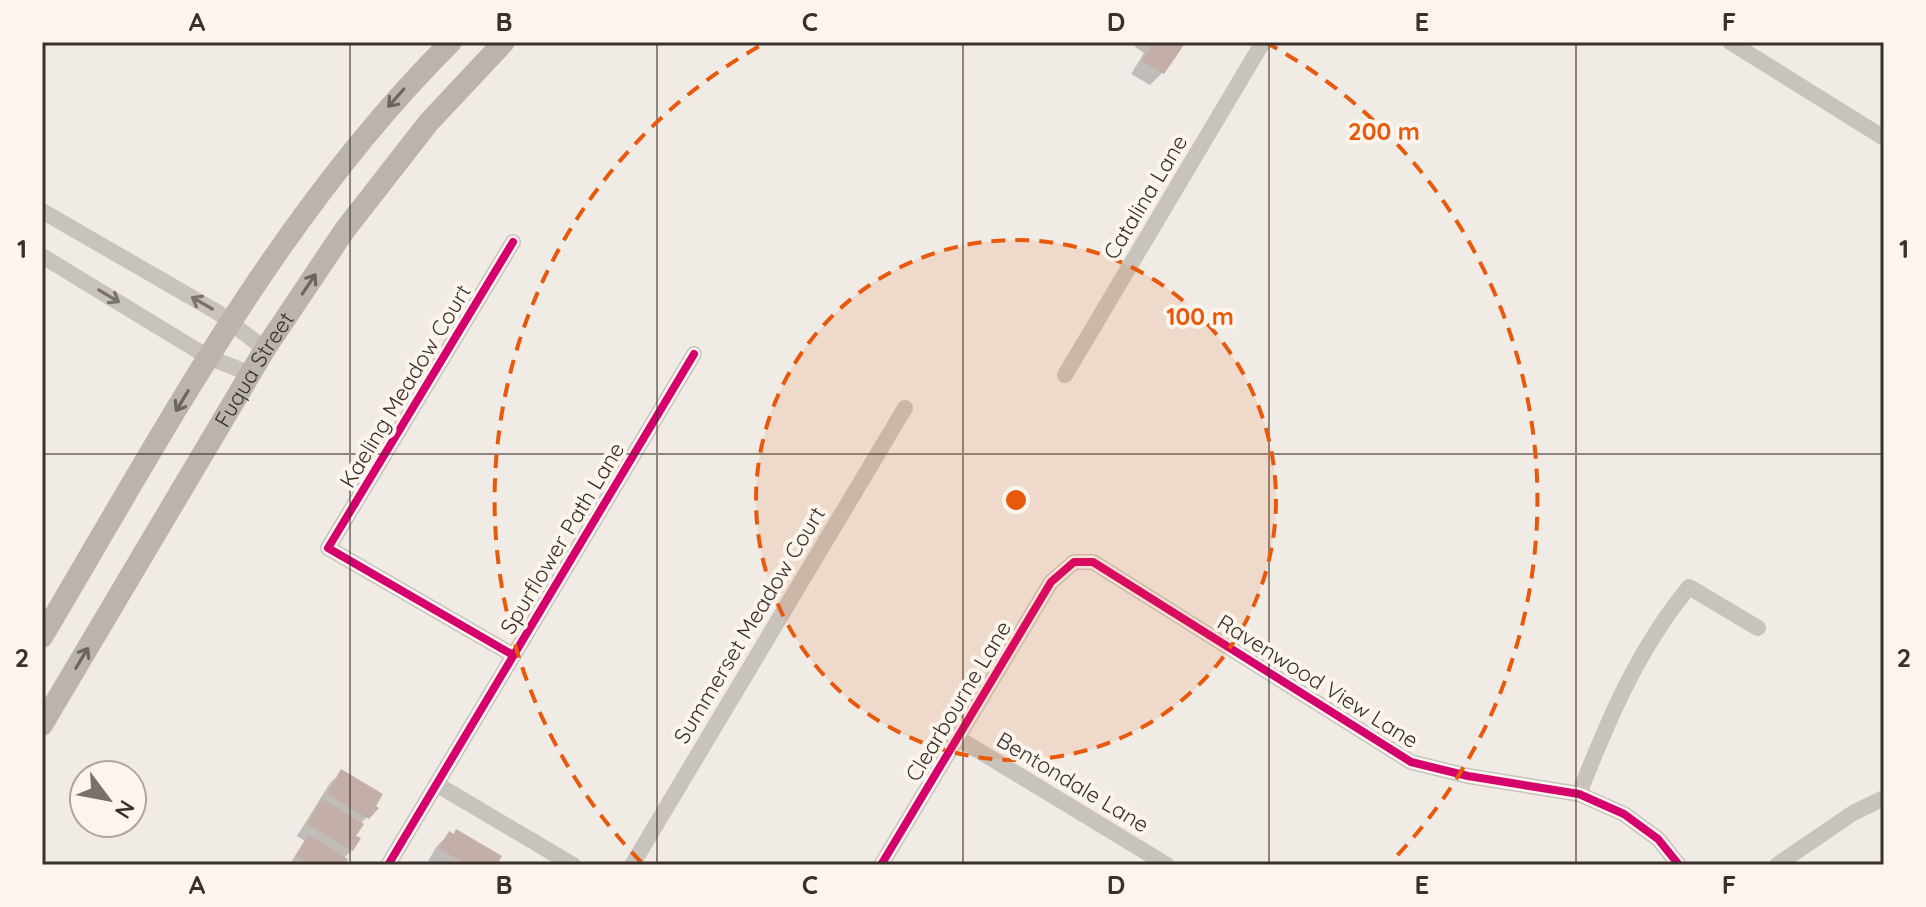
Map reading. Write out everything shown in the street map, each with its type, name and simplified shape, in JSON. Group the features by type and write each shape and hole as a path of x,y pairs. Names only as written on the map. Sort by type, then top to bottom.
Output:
{"main road":[{"path":"42,637 230,320 318,193 400,92 451,42"},
{"name":"Fuqua Street","path":"42,725 265,349 344,231 429,122 504,42"}],"street":[{"name":"Catalina Lane","path":"1065,375 1263,42"},
{"path":"1730,42 1884,138"},
{"path":"42,211 230,320 265,349"},
{"name":"Kaeling Meadow Court","path":"513,242 328,548 513,655"},
{"path":"42,256 208,357 251,374"},
{"name":"Spurflower Path Lane","path":"388,865 694,354"},
{"name":"Summerset Meadow Court","path":"632,865 905,408"},
{"name":"Clearbourne Lane","path":"881,865 1051,582 1074,562"},
{"name":"Ravenwood View Lane","path":"1074,562 1093,562 1411,762 1468,776 1579,794 1624,814 1658,839 1679,865"},
{"path":"1579,794 1627,678 1664,617 1689,587 1758,628"},
{"name":"Bentondale Lane","path":"956,737 1167,865"},
{"path":"436,784 573,865"},
{"path":"1777,865 1853,813 1884,798"}],"building":[{"path":"1153,42 1186,42 1164,74 1142,61"},
{"path":"341,769 383,794 376,806 379,808 369,819 327,794"},
{"path":"322,799 364,824 356,836 361,838 353,851 307,824"},
{"path":"456,829 502,856 497,865 467,865 439,848 449,831 454,834"},
{"path":"308,835 348,859 345,865 310,865 295,856"}],"cycle path":[{"path":"513,242 328,548 513,655"},
{"path":"388,865 694,354"},
{"path":"881,865 1051,582 1074,562 1093,562 1411,762 1468,776 1579,794 1624,814 1658,839 1679,865"}]}
